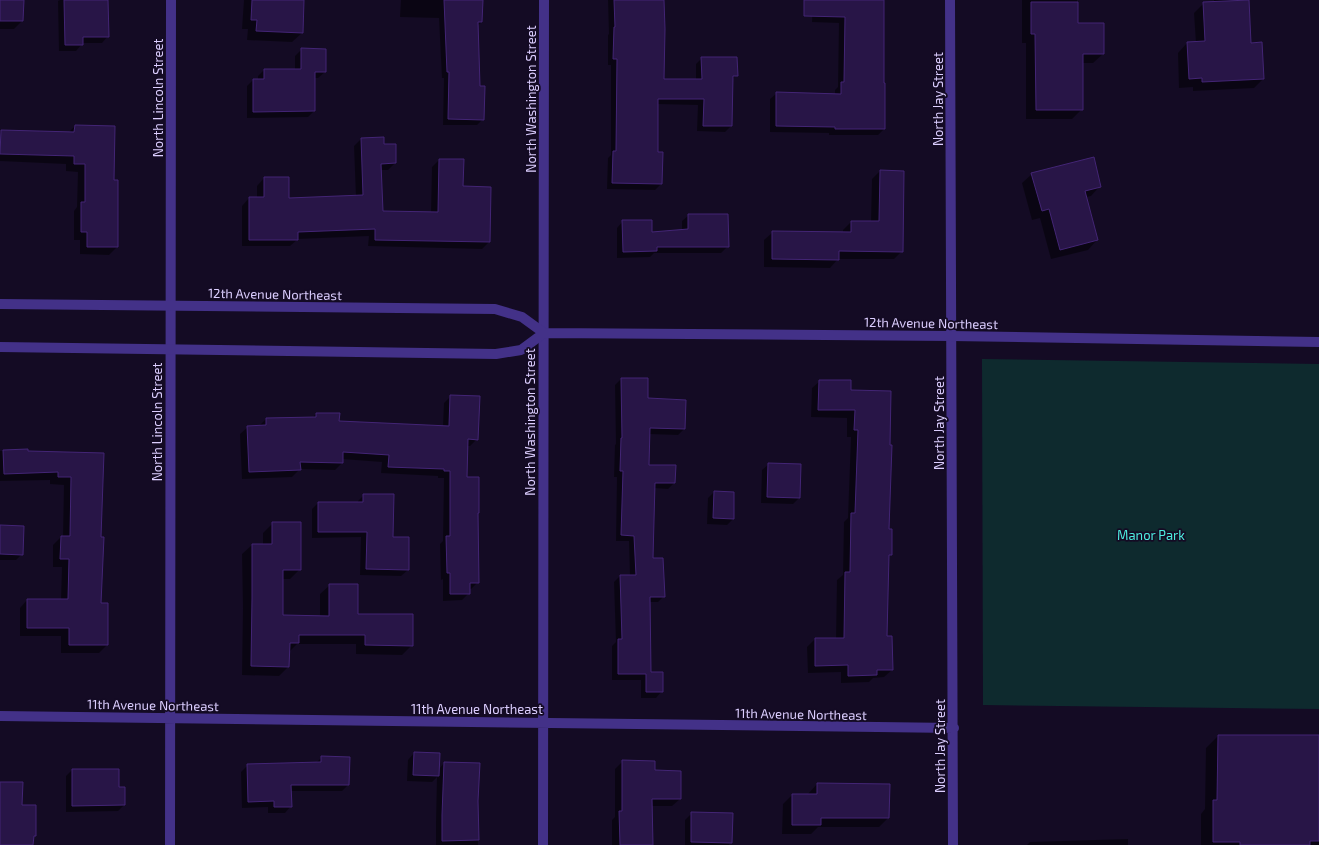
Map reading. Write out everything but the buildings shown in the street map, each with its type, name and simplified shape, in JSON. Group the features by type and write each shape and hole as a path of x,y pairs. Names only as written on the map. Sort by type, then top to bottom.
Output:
{"street":[{"name":"North Lincoln Street","path":"170,845 171,0"},
{"name":"North Washington Street","path":"543,845 544,0"},
{"name":"North Jay Street","path":"950,0 954,728 953,845"},
{"name":"12th Avenue Northeast","path":"0,304 495,309 522,317 544,334 951,336 1319,342"},
{"path":"0,348 496,354 521,350 544,334"},
{"name":"11th Avenue Northeast","path":"0,716 356,722 954,728"}],"green space":[{"name":"Manor Park","path":"982,359 1319,364 1319,709 983,705"}]}
